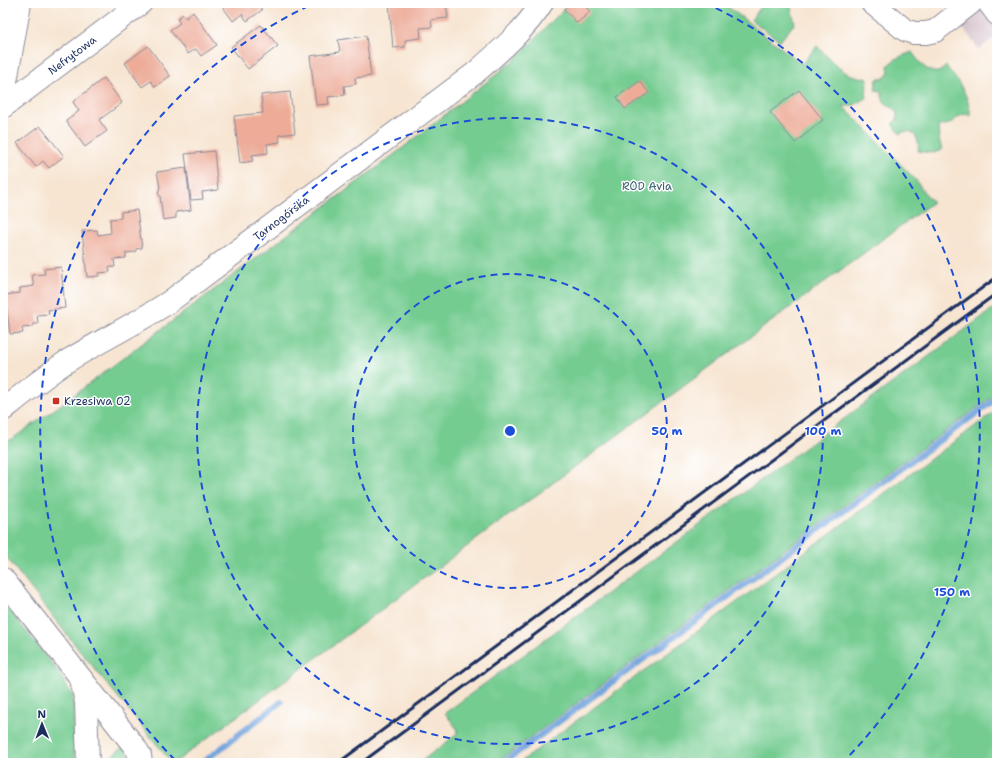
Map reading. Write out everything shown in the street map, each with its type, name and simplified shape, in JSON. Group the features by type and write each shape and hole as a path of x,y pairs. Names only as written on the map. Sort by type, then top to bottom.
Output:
{"street":[{"path":"3,98 20,3"},
{"name":"Nefrytowa","path":"3,107 141,3"},
{"name":"Tarnogórska","path":"3,410 27,390 68,361 144,318 169,302 475,73 511,40 542,3"},
{"path":"872,3 905,30 914,33 935,31 971,3"},
{"path":"989,3 997,14"},
{"path":"3,579 135,747 140,755 141,763"},
{"path":"75,670 81,679 85,696 88,763"}],"shaded area":[{"path":"944,3 997,3 997,36 979,49"}],"green space":[{"name":"ROD Avia","path":"570,3 723,3 802,64 817,46 845,72 851,75 868,78 866,93 867,98 853,106 843,106 916,180 933,202 172,763 72,641 3,553 3,443 12,439 62,404 400,150 512,62"},
{"path":"764,3 790,4 795,23 780,41 751,20"},
{"path":"912,52 930,71 938,72 946,66 963,89 968,100 971,116 965,114 958,117 950,124 938,126 942,150 933,153 918,151 917,138 909,131 900,134 892,124 897,120 895,110 886,104 882,97 881,91 875,90 877,79 884,78 889,73 888,65 897,58"},
{"path":"997,306 997,393 496,763 419,763 456,735 458,730 445,713"},
{"path":"997,410 997,763 519,763"},
{"path":"3,602 57,670 73,696 75,763 3,763"},
{"path":"124,746 133,763 103,763"}],"building":[{"path":"220,3 257,3 262,10 247,21 242,14 233,21"},
{"path":"389,3 446,3 448,18 431,20 432,27 420,28 421,38 405,40 405,47 393,48"},
{"path":"570,3 583,3 590,12 577,23 564,9"},
{"path":"193,12 217,45 201,56 196,49 188,54 170,30 180,23 177,19 183,14 186,18"},
{"path":"261,25 278,46 248,69 231,47"},
{"path":"366,36 371,76 355,78 356,84 344,86 345,95 328,97 329,104 316,105 310,56 340,52 338,40"},
{"path":"148,46 170,76 155,87 151,81 142,87 125,63"},
{"path":"104,78 122,103 99,120 107,131 85,147 66,121 79,111 73,102"},
{"path":"640,81 649,93 625,109 617,97"},
{"path":"799,90 823,120 795,143 770,112"},
{"path":"290,92 295,133 279,135 280,142 267,144 268,153 252,155 253,161 240,163 234,116 263,113 261,95"},
{"path":"40,126 64,156 49,168 43,161 36,167 17,143"},
{"path":"214,151 218,190 202,192 203,199 191,200 185,154"},
{"path":"186,168 191,210 176,212 176,218 163,220 160,196 158,193 160,187 157,172"},
{"path":"137,210 142,248 136,249 136,252 126,253 126,258 114,259 115,267 109,267 110,272 99,273 99,276 87,277 82,231 97,230 98,235 111,233 110,219 121,218 121,212"},
{"path":"61,267 65,308 48,310 49,314 37,315 38,324 33,324 33,327 22,328 23,333 10,334 5,295 20,293 20,288 34,286 32,275 45,274 44,269"}],"waterway":[{"path":"503,763 997,398"},
{"path":"202,763 281,702"}],"railway":[{"path":"338,763 997,277"},
{"path":"361,763 997,293"}],"place":[{"name":"Krzesiwa 02","path":"56,401"}]}
